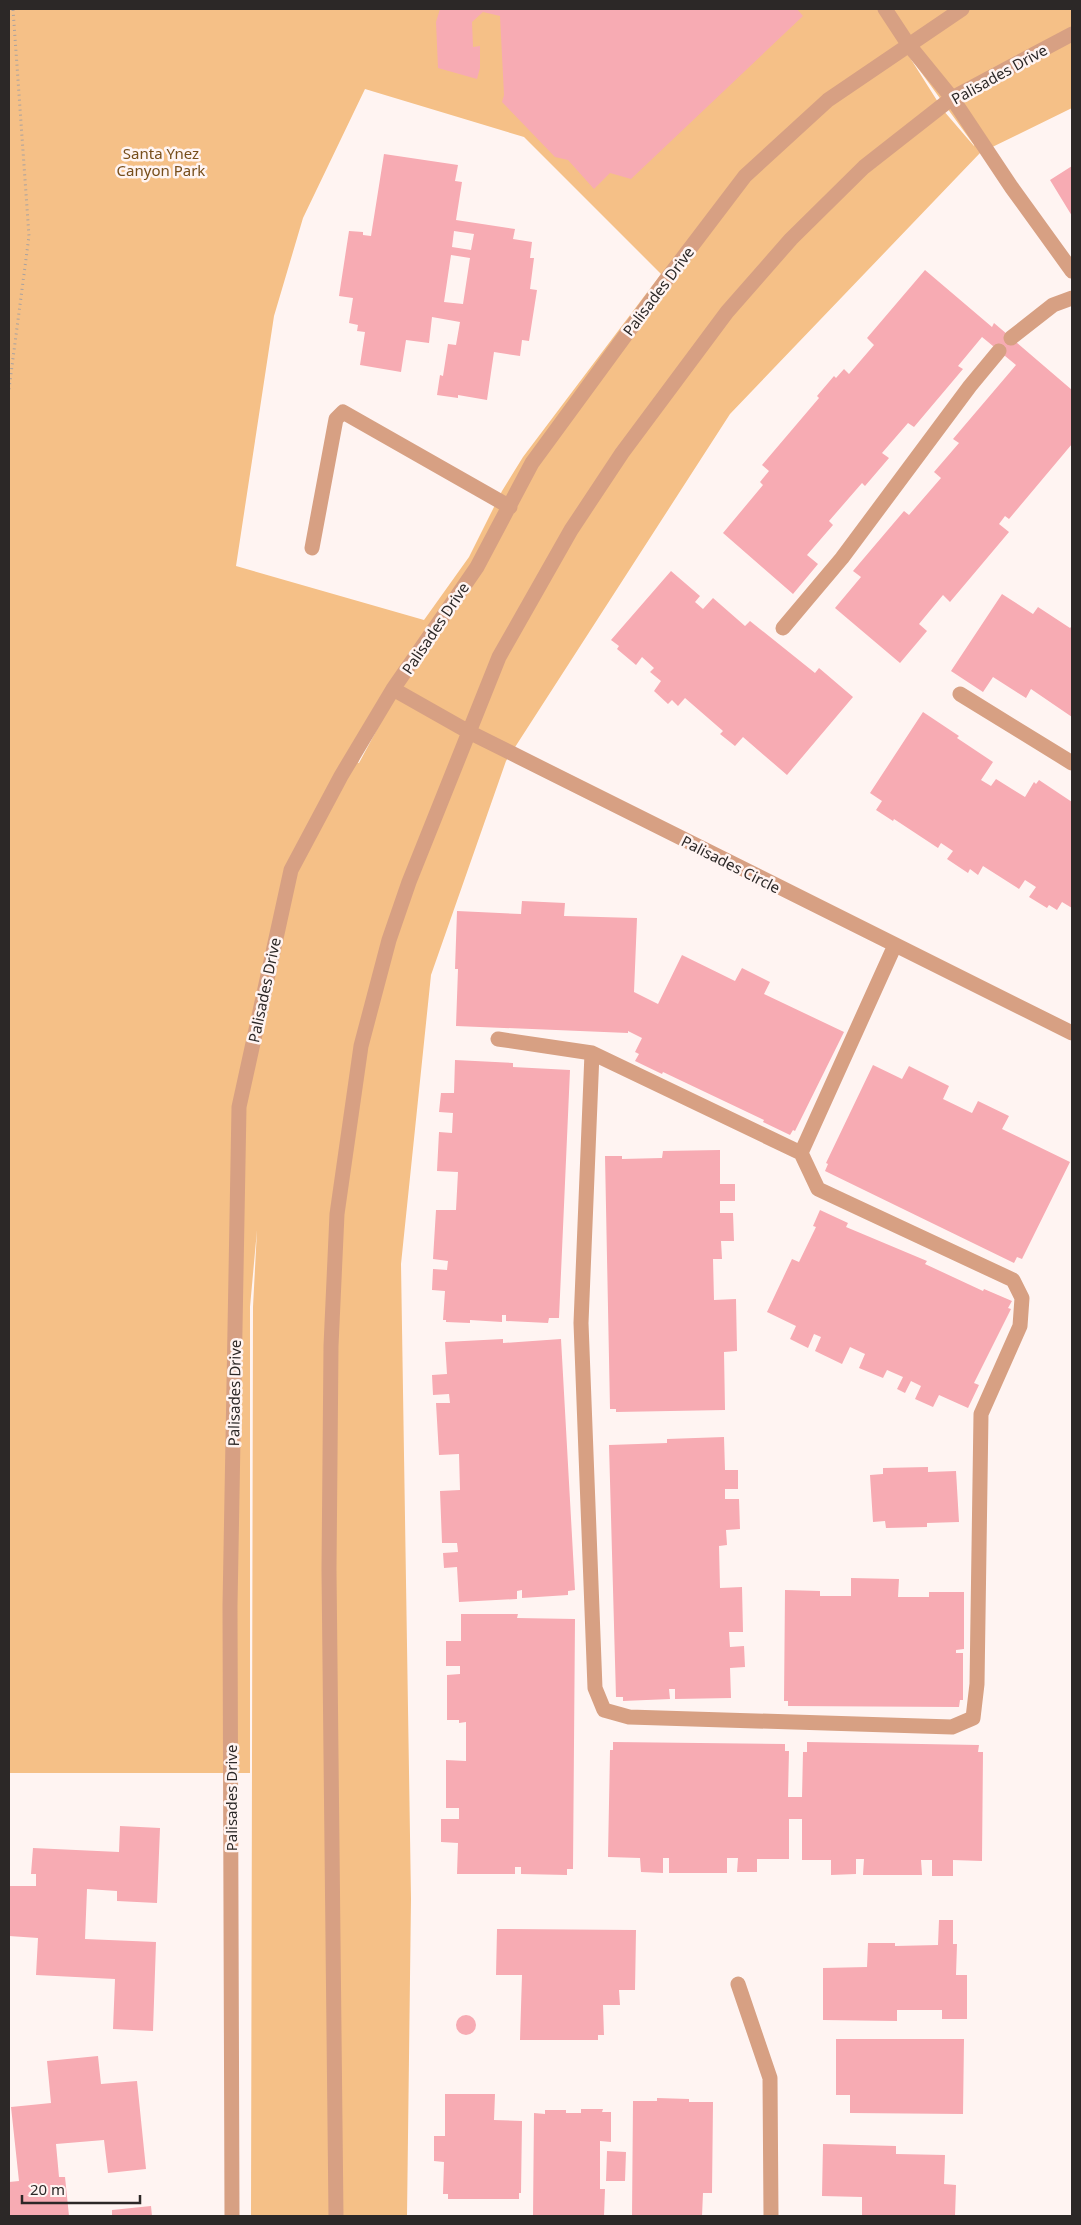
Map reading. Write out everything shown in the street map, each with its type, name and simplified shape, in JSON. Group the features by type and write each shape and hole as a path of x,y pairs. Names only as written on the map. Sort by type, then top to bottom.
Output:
{"street":[{"path":"885,9 908,44 952,98 1012,188 1072,271"},
{"name":"Palisades Drive","path":"232,2216 230,1606 239,1107 291,870 341,776 393,689 477,567 532,463 745,176 828,100 962,9"},
{"name":"Palisades Drive","path":"336,2216 329,1570 331,1346 337,1214 362,1046 390,940 409,882 499,657 571,530 622,453 727,312 791,239 864,167 952,98 1072,34"},
{"path":"1011,338 1053,305 1072,298"},
{"path":"783,628 842,558 970,386 999,351"},
{"path":"312,548 336,419 343,412 510,507"},
{"name":"Palisades Circle","path":"393,689 469,732 1072,1033"},
{"path":"960,694 1072,763"},
{"path":"801,1153 895,945"},
{"path":"498,1039 592,1053 801,1153 818,1189 1013,1280 1022,1298 1020,1326 981,1414 977,1684 973,1718 952,1727 629,1717 604,1710 595,1688 581,1323 592,1053"},
{"path":"738,1984 770,2078 771,2216"}],"path":[{"path":"9,389 29,236 13,9"}],"green space":[{"name":"Santa Ynez Canyon Park","path":"9,9 1072,9 1072,108 980,153 730,414 506,761 431,975 401,1264 411,1899 407,2216 251,2216 253,1307 257,1230 250,1307 250,1773 9,1773","holes":["907,53 974,145 974,146 943,110","365,89 524,137 661,274 523,457 502,491 469,557 424,620 236,566 274,316 303,218","385,692 395,696 359,763"]}],"building":[{"path":"440,9 797,9 803,16 631,179 610,173 594,189 568,160 555,157 502,102 504,95 500,16 483,12 472,22 473,47 480,46 480,68 477,79 438,68 436,22"},
{"path":"384,154 458,165 455,181 462,182 456,220 515,229 513,239 532,242 530,258 534,258 530,289 537,290 529,341 522,340 520,356 494,352 487,400 458,395 458,398 437,395 440,375 443,376 448,344 456,345 460,322 432,317 429,343 406,340 401,372 360,365 365,332 357,331 358,325 349,323 353,298 339,296 349,231 363,232 363,235 371,236","holes":["454,231 474,234 471,250 452,247","451,255 470,258 463,304 444,302"]},
{"path":"1072,166 1072,216 1050,180"},
{"path":"925,270 992,327 994,323 1072,390 1072,444 1009,519 1005,516 999,524 1009,532 950,602 943,595 919,624 927,631 900,663 835,608 861,577 853,571 904,511 909,515 941,478 934,472 959,443 953,439 1016,365 982,337 958,366 963,369 914,427 908,423 882,453 889,458 865,486 862,483 829,521 833,525 807,555 818,564 793,594 723,533 763,485 760,482 769,471 762,465 819,398 817,396 834,376 836,378 844,369 849,374 874,345 867,338"},
{"path":"671,571 700,596 695,602 703,609 713,598 745,626 750,621 815,673 819,668 853,697 787,775 743,737 735,746 720,734 723,731 685,698 678,706 672,700 668,704 654,691 661,681 650,672 654,668 642,657 636,665 617,649 619,646 611,640"},
{"path":"1002,594 1033,614 1038,607 1070,628 1072,626 1072,717 1031,689 1026,698 993,677 983,692 951,671"},
{"path":"923,712 993,762 981,780 991,786 996,779 1025,797 1034,782 1036,784 1039,780 1072,802 1072,908 1062,902 1057,910 1049,905 1047,908 1029,897 1036,887 1025,880 1019,889 983,866 978,875 970,869 968,873 947,859 953,851 941,843 938,848 894,819 893,821 876,810 882,801 870,793"},
{"path":"522,901 565,903 564,916 637,918 634,992 658,1004 682,955 735,981 742,968 770,982 764,994 844,1032 795,1131 793,1130 790,1135 763,1122 764,1120 663,1072 662,1074 635,1061 639,1054 635,1052 642,1038 628,1031 628,1033 456,1026 458,969 455,969 457,911 521,914"},
{"path":"455,1060 513,1063 513,1067 570,1070 559,1318 549,1318 548,1323 506,1321 506,1315 502,1315 502,1322 470,1320 470,1323 446,1322 446,1320 443,1320 445,1291 432,1290 433,1269 447,1270 448,1261 433,1259 436,1210 456,1210 458,1172 437,1171 439,1132 452,1133 453,1113 439,1112 441,1093 454,1093"},
{"path":"873,1065 902,1079 909,1066 949,1086 943,1099 972,1113 978,1101 1009,1116 1002,1129 1070,1162 1022,1259 1017,1257 1014,1263 825,1171 828,1164 826,1163"},
{"path":"720,1150 720,1184 735,1184 735,1201 720,1201 720,1213 733,1213 734,1241 721,1241 722,1259 713,1259 714,1300 736,1299 737,1351 724,1352 725,1410 616,1412 616,1409 610,1409 605,1156 622,1156 622,1159 662,1158 663,1151"},
{"path":"820,1210 848,1223 846,1227 927,1261 925,1264 983,1291 984,1289 1012,1301 1008,1308 1011,1309 974,1383 979,1385 968,1408 939,1395 933,1407 915,1399 921,1386 911,1381 905,1393 897,1389 903,1377 887,1370 883,1378 859,1368 865,1354 850,1347 842,1364 815,1351 821,1337 814,1334 808,1348 790,1339 796,1326 767,1312 792,1259 799,1262 816,1227 813,1226"},
{"path":"503,1339 503,1343 561,1339 575,1590 568,1591 568,1595 522,1598 522,1590 517,1591 517,1599 459,1602 457,1567 444,1568 443,1553 458,1552 457,1543 442,1543 440,1491 460,1490 459,1454 439,1455 436,1403 450,1403 449,1394 433,1395 432,1375 447,1374 445,1342"},
{"path":"724,1437 725,1470 738,1470 738,1489 725,1489 725,1499 739,1499 740,1529 726,1530 727,1545 719,1546 720,1588 742,1587 743,1632 729,1632 730,1647 744,1646 745,1667 730,1668 731,1698 675,1699 675,1689 669,1689 670,1699 623,1701 623,1697 616,1697 609,1445 667,1443 667,1439"},
{"path":"928,1467 928,1472 956,1471 959,1522 927,1523 927,1527 886,1528 885,1521 873,1522 870,1475 883,1474 883,1468"},
{"path":"851,1578 899,1579 898,1597 929,1597 929,1592 964,1592 964,1649 956,1650 956,1653 963,1653 963,1700 960,1700 959,1707 788,1706 788,1701 784,1701 785,1590 820,1591 820,1596 851,1596"},
{"path":"461,1614 518,1614 517,1618 575,1619 573,1869 567,1869 567,1875 521,1874 521,1867 515,1867 515,1874 457,1874 458,1843 441,1842 441,1819 459,1819 459,1808 446,1808 446,1760 466,1761 466,1722 459,1723 459,1720 447,1720 447,1675 460,1674 460,1666 446,1666 446,1641 461,1641"},
{"path":"613,1742 785,1744 785,1751 789,1751 788,1797 802,1797 803,1752 807,1752 807,1742 979,1745 978,1752 983,1752 982,1861 953,1860 953,1876 932,1876 932,1860 921,1860 922,1875 863,1875 864,1859 856,1859 856,1874 831,1875 831,1860 802,1860 802,1819 789,1819 789,1859 757,1859 757,1872 737,1872 738,1858 727,1858 727,1873 669,1873 669,1858 663,1858 663,1873 641,1872 640,1858 608,1857 610,1750 613,1750"},
{"path":"120,1826 160,1828 157,1903 117,1901 117,1891 87,1889 85,1939 156,1942 153,2031 113,2029 115,1979 36,1975 38,1938 9,1936 9,1886 36,1886 36,1874 31,1874 33,1848 119,1852"},
{"path":"939,1920 953,1920 953,1944 957,1944 956,1975 967,1975 967,2019 942,2019 942,2010 897,2010 897,2021 823,2020 823,1968 867,1967 868,1943 895,1943 895,1946 938,1945"},
{"path":"497,1929 636,1930 635,1990 619,1990 620,2005 603,2005 604,2035 598,2035 598,2040 520,2040 522,1975 496,1975"},
{"path":"466,2015 473,2018 476,2025 473,2032 466,2035 459,2032 456,2025 459,2018"},
{"path":"836,2039 964,2039 963,2114 850,2113 850,2095 836,2095"},
{"path":"98,2056 101,2084 137,2081 146,2169 108,2173 104,2140 56,2144 59,2177 65,2177 69,2216 9,2216 9,2182 19,2181 11,2107 51,2103 47,2061"},
{"path":"445,2094 495,2094 494,2120 522,2121 521,2193 519,2193 519,2199 448,2199 448,2194 443,2194 444,2162 434,2161 434,2136 445,2136"},
{"path":"657,2098 689,2099 689,2102 713,2102 712,2193 703,2193 702,2216 632,2216 633,2101 657,2101"},
{"path":"581,2109 603,2109 602,2112 611,2112 611,2142 600,2141 600,2189 605,2189 604,2216 533,2216 534,2113 545,2114 545,2110 566,2110 566,2113 581,2113"},
{"path":"823,2144 896,2146 896,2154 945,2155 944,2184 956,2185 955,2216 862,2216 862,2197 822,2196"},
{"path":"607,2151 626,2152 625,2181 606,2181"},
{"path":"151,2206 152,2216 112,2216 112,2210"}]}
